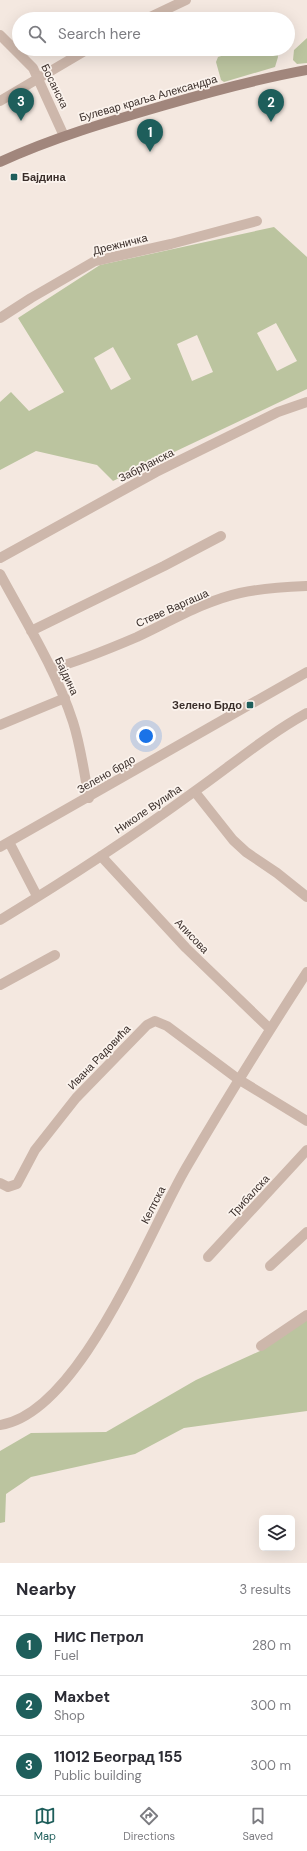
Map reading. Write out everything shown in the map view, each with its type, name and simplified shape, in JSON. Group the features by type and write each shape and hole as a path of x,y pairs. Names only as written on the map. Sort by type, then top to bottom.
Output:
{"main road":[{"name":"Булевар краља Александра","path":"0,162 64,136 101,123 209,93 307,70"}],"street":[{"path":"161,12 186,0"},
{"name":"Босанска","path":"0,35 12,47"},
{"name":"Босанска","path":"22,56 39,77 64,136"},
{"path":"0,101 76,56"},
{"name":"Дрежничка","path":"0,318 95,261 171,244 257,220"},
{"name":"Забрђанска","path":"0,558 156,472 271,415 307,402"},
{"path":"31,631 222,536"},
{"name":"Бајдина","path":"0,574 65,698 74,724 89,798"},
{"name":"Стеве Варгаша","path":"51,669 70,664 136,637 211,602 255,591 307,588"},
{"name":"Зелено брдо","path":"5,845 307,672"},
{"path":"0,725 65,698"},
{"name":"Николе Вулића","path":"0,920 100,856 195,792 266,738 307,713"},
{"path":"195,792 241,848 277,873 307,897"},
{"path":"5,845 37,896"},
{"name":"Аписова","path":"100,856 191,953 270,1029"},
{"path":"0,985 56,955"},
{"name":"Келтска","path":"0,1425 21,1420 56,1392 96,1337 133,1274 168,1200 238,1079 307,972"},
{"name":"Ивана Радовића","path":"0,1183 8,1187 17,1184 35,1150 76,1098 150,1023 160,1022 167,1026 238,1079"},
{"path":"238,1079 307,1121"},
{"name":"Трибалска","path":"208,1257 307,1150"},
{"path":"270,1266 307,1232"},
{"path":"261,1346 307,1314"}],"green space":[{"path":"307,38 307,63 297,64 293,60 293,56 295,56 295,49"},
{"path":"218,57 278,57 275,67 224,82 221,80 216,62"},
{"path":"274,227 307,257 307,389 113,481 97,465 36,451 0,470 0,402 11,392 29,411 64,392 18,318 100,265","holes":["276,323 297,361 277,371 257,333","197,335 213,372 192,381 177,344","113,347 131,379 111,390 94,358"]},
{"path":"307,1318 307,1411 184,1428 135,1454 31,1477 6,1494 5,1522 0,1523 0,1451 31,1433 106,1432 196,1380 260,1351"}],"place":[{"name":"11012 Београд 155","path":"21,121"},
{"name":"Maxbet","path":"271,122"},
{"name":"НИС Петрол","path":"150,152"},
{"name":"Бајдина","path":"14,177"},
{"name":"Зелено Брдо","path":"250,705"}]}
